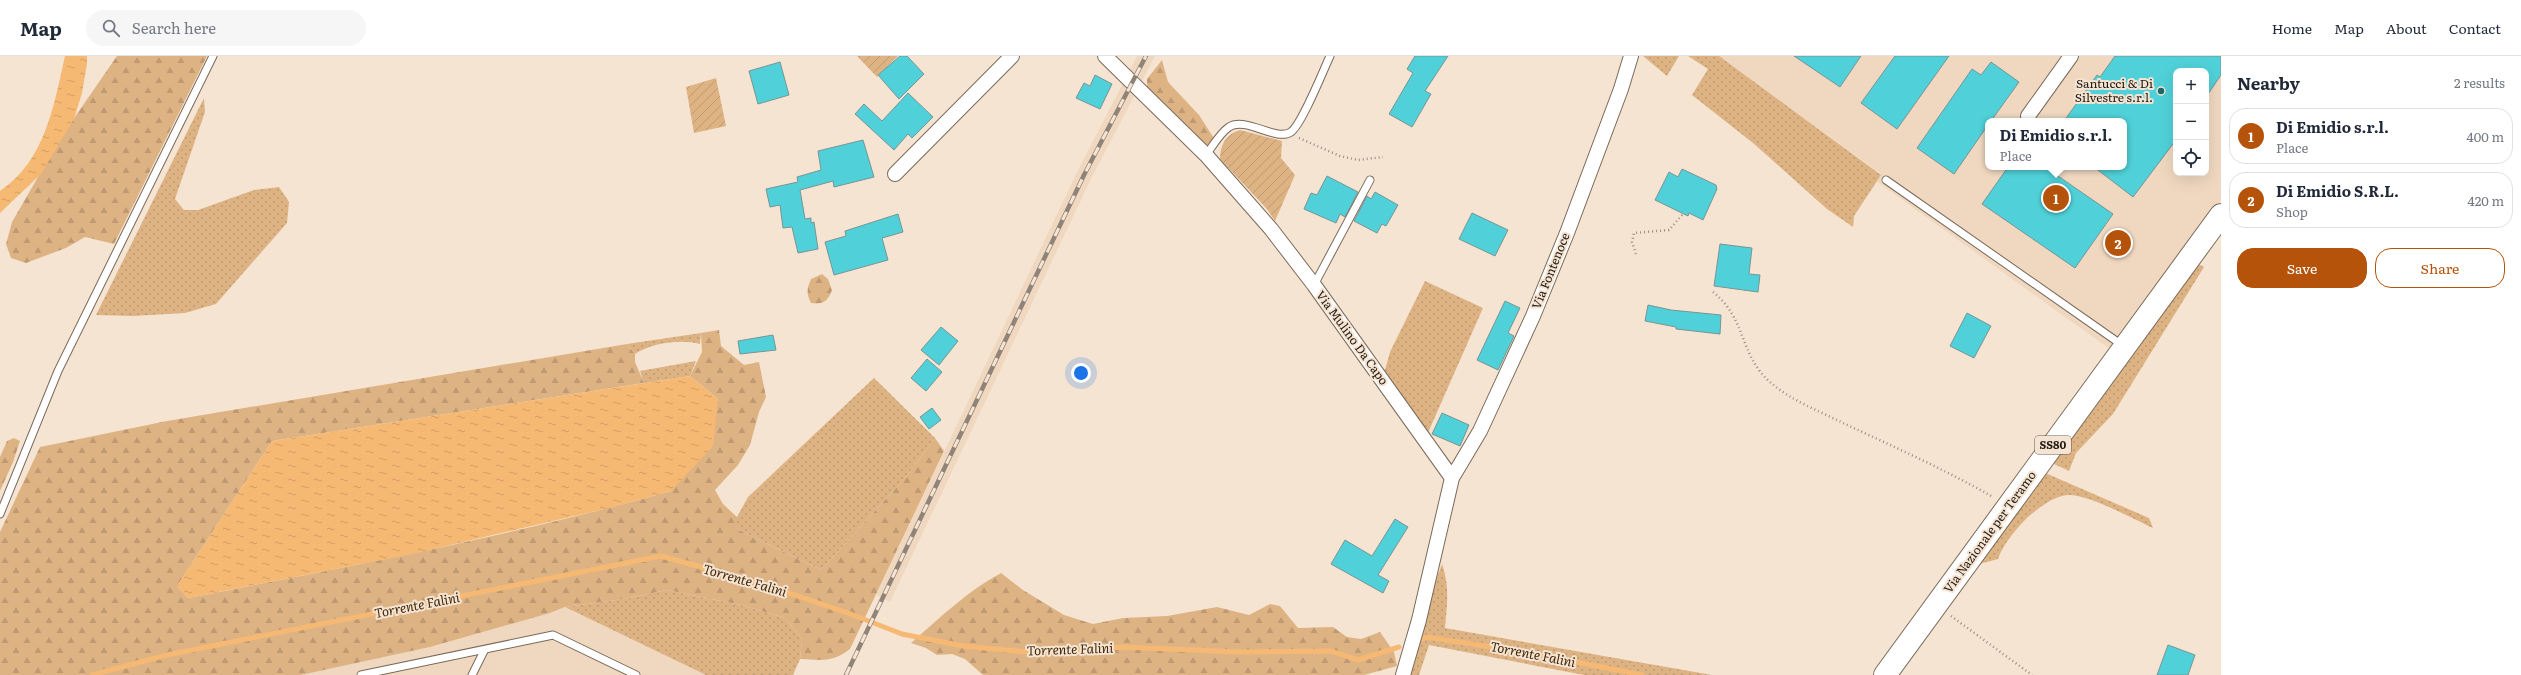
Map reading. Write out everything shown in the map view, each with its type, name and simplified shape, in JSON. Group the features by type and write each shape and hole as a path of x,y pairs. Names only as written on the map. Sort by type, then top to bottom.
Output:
{"main road":[{"name":"Via Nazionale per Teramo","path":"1885,675 2221,215"}],"street":[{"path":"895,174 1012,56"},
{"name":"Via Mulino Da Capo","path":"1105,56 1206,155 1271,230 1314,285 1452,478"},
{"name":"Via Fontenoce","path":"1452,478 1480,431 1532,316 1567,233 1631,56"},
{"path":"2028,116 2071,56"},
{"path":"1403,675 1419,620 1452,478"}],"lane":[{"path":"0,514 58,371 213,56"},
{"path":"1206,155 1230,126 1241,124 1283,134 1290,132 1295,127 1330,56"},
{"path":"1314,285 1370,180"},
{"path":"1886,180 2125,347"},
{"path":"361,675 484,651 553,635 636,675"},
{"path":"472,675 484,651"}],"path":[{"path":"1283,134 1318,145 1340,156 1358,160 1383,157"},
{"path":"1636,254 1632,242 1634,233 1669,230 1683,214"},
{"path":"1713,292 1730,307 1737,320 1749,354 1758,369 1776,386 1810,407 1978,488 2009,506"},
{"path":"1936,605 2032,675"}],"shaded area":[{"path":"1137,56 1155,56 1091,179 890,602 876,595 1077,172"},
{"path":"1719,56 2221,56 2221,200 2111,350 1876,181 1881,174"},
{"path":"565,607 706,675 301,675 430,647 550,613"}],"green space":[{"path":"117,56 207,56 114,244 85,237 66,248 26,263 11,258 6,244 12,222 61,137"},
{"path":"857,56 898,56 877,77"},
{"path":"1643,56 1679,56 1667,76"},
{"path":"1688,56 1719,56 1881,175 1854,216 1853,227 1827,209 1753,143 1692,95 1708,69"},
{"path":"1162,60 1168,82 1199,115 1215,140 1209,147 1147,87 1147,79"},
{"path":"716,78 726,126 694,133 686,87"},
{"path":"204,98 205,112 175,199 184,210 198,210 254,190 279,187 289,202 287,223 216,304 185,313 133,316 96,315"},
{"path":"1240,130 1282,141 1281,158 1295,175 1275,221 1267,209 1220,159 1221,149 1225,141 1231,134"},
{"path":"2198,264 2204,267 2113,414 2076,453 2069,471 2052,463"},
{"path":"822,274 828,279 832,290 829,297 822,303 811,303 809,300 808,288 811,279"},
{"path":"1425,281 1483,308 1427,435 1384,373 1390,352"},
{"path":"719,330 721,346 744,365 759,362 766,397 759,412 750,445 738,465 715,490 723,504 737,517 737,529 821,570 905,478 935,438 944,451 850,649 838,657 826,660 800,659 802,639 785,618 741,605 667,590 624,599 565,607 550,613 430,647 301,675 0,675 0,532 40,447 167,421 627,344 635,354 635,362 644,383 272,441 177,586 188,598 370,562 491,536 671,491 718,399 690,376 702,352 701,333"},
{"path":"701,333 700,344 684,342 667,343 650,347 635,354 627,344"},
{"path":"696,361 690,376 644,383 640,371"},
{"path":"874,378 935,438 905,478 821,570 737,529 737,517 748,497"},
{"path":"14,438 20,441 13,462 0,491 0,457 7,441"},
{"path":"2043,472 2149,518 2153,528 2087,498 2068,495 2062,496 2046,503 2028,517 2007,542 1998,559 1979,564"},
{"path":"1442,564 1445,572 1447,588 1445,628 1712,675 1584,675 1429,645 1419,675 1410,675 1434,586"},
{"path":"1001,573 1023,590 1064,615 1093,624 1123,618 1167,616 1217,607 1249,615 1270,604 1280,606 1298,628 1333,627 1347,637 1361,639 1380,632 1394,652 1397,666 1364,675 983,675 965,659 952,654 937,655 926,648 911,643 965,596"},
{"path":"667,590 741,605 785,618 802,639 800,659 793,675 706,675 565,607 624,599"}],"water":[{"path":"65,56 87,56 82,93 74,119 41,174 0,213 0,191 15,179 28,164 45,131 57,94"},
{"path":"690,376 718,399 713,446 671,491 613,507 412,554 188,598 177,586 272,441"}],"building":[{"path":"900,56 907,56 924,74 899,99 878,75"},
{"path":"1415,56 1448,56 1425,91 1431,94 1412,127 1389,114 1413,73 1407,69"},
{"path":"1794,56 1861,56 1840,87"},
{"path":"1895,56 1949,56 1897,129 1861,103"},
{"path":"2115,56 2221,56 2221,75 2209,93 2209,68 2173,68 2173,144 2133,197 2098,170 2127,170 2127,118 2066,118 2097,75 2100,77"},
{"path":"780,62 789,95 758,104 749,71"},
{"path":"1991,62 2019,82 1993,118 1985,118 1985,129 1954,174 1917,148 1972,69 1981,75"},
{"path":"1095,75 1112,84 1100,109 1076,98 1084,83 1090,86"},
{"path":"908,93 933,117 912,138 908,134 894,150 855,114 864,104 882,121"},
{"path":"863,140 874,177 834,187 833,181 800,190 805,219 811,218 811,223 814,222 818,249 798,253 792,227 783,228 780,205 770,207 766,189 798,182 797,177 821,170 818,151"},
{"path":"1682,169 1716,185 1717,189 1703,220 1689,213 1688,216 1655,200 1669,172 1678,177"},
{"path":"2006,170 2049,170 2113,214 2075,268 1982,204"},
{"path":"1327,176 1358,192 1345,217 1340,214 1336,223 1304,209 1311,193 1317,195"},
{"path":"1375,192 1398,205 1386,226 1382,224 1377,233 1354,221 1367,196 1371,199"},
{"path":"1472,213 1508,230 1495,256 1459,239"},
{"path":"898,214 903,232 882,238 888,260 834,275 825,242 846,236 845,231"},
{"path":"1720,244 1752,248 1749,274 1760,275 1758,292 1714,286"},
{"path":"1505,301 1520,308 1508,333 1514,336 1498,370 1477,360"},
{"path":"1648,305 1671,310 1721,315 1720,334 1676,329 1676,327 1645,321"},
{"path":"1967,313 1991,326 1974,358 1950,346"},
{"path":"941,327 958,341 939,365 921,350"},
{"path":"773,335 776,350 740,354 738,341"},
{"path":"927,359 942,372 926,391 911,378"},
{"path":"932,408 941,420 929,429 920,417"},
{"path":"1442,413 1469,425 1460,446 1432,434"},
{"path":"1395,519 1408,527 1378,575 1389,581 1383,593 1331,564 1345,540 1372,556"},
{"path":"2168,645 2195,655 2188,675 2157,675"}],"waterway":[{"name":"Torrente Falini","path":"92,675 167,655 661,556 759,583 848,613 902,634 963,646 1038,653 1122,647 1239,652 1331,651 1358,660 1399,647"},
{"name":"Torrente Falini","path":"1422,639 1427,637 1535,654 1642,675"}],"railway":[{"path":"846,675 1084,175 1146,56"}],"place":[{"name":"Santucci & Di Silvestre s.r.l.","path":"2161,91"},
{"name":"Di Emidio s.r.l.","path":"2056,198"},
{"name":"Di Emidio S.R.L.","path":"2118,243"}]}
